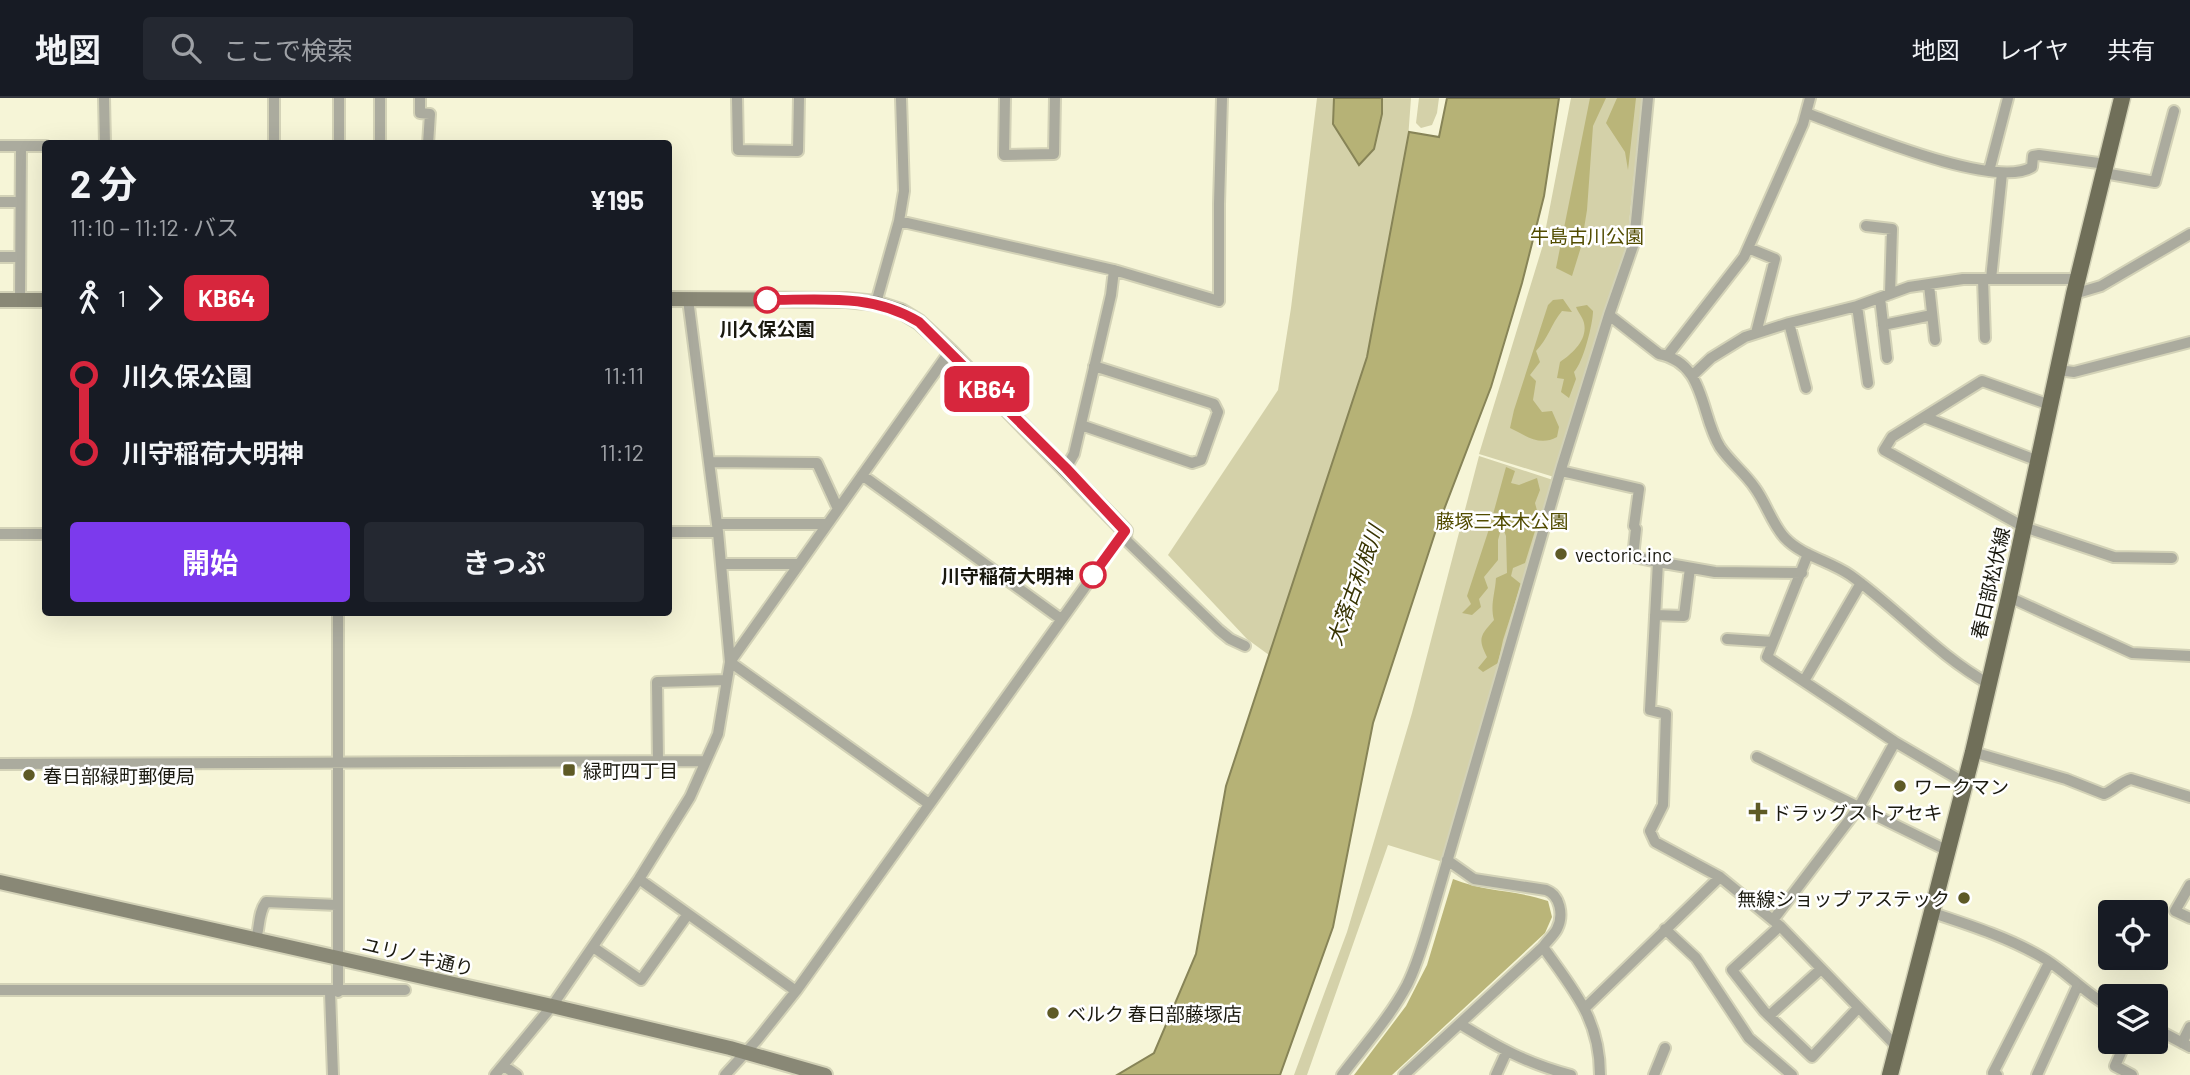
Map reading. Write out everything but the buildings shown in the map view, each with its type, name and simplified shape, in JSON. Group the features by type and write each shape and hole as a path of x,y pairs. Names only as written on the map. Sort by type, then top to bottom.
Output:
{"main road":[{"name":"春日部松伏線","path":"1890,1075 1973,752 2076,286 2122,98"}],"street":[{"path":"104,98 105,140"},
{"path":"274,98 274,140"},
{"path":"339,98 339,140"},
{"path":"380,98 380,140"},
{"path":"420,98 421,113 430,114 428,140"},
{"path":"737,98 738,150 798,151 799,98"},
{"path":"876,303 904,191 901,98"},
{"path":"1005,98 1004,155 1054,154 1055,98"},
{"path":"898,221 1114,270 1220,301 1222,98"},
{"path":"1342,1075 1406,986 1418,959 1561,471 1634,243 1648,98"},
{"path":"1667,356 1744,257 1810,98"},
{"path":"1989,171 2008,98"},
{"path":"1806,113 1936,159 1989,171 2023,172 2032,167 2033,156 2039,155 2105,168 2155,182 2174,111"},
{"path":"0,146 42,146"},
{"path":"20,300 21,146"},
{"path":"1985,338 1987,279 2002,173"},
{"path":"0,202 20,202"},
{"path":"1866,226 1892,229 1883,325 1887,358"},
{"path":"1693,375 1711,358 1745,337 1857,306 1909,287 1987,279 2101,286 2190,234"},
{"path":"1748,248 1774,259 1756,333"},
{"path":"0,257 20,257"},
{"path":"1066,468 1074,454 1114,270"},
{"path":"1929,285 1935,340"},
{"path":"672,299 846,300 876,303 901,311 919,322 950,351 1066,468 1125,531 1127,541 1219,630 1245,646"},
{"path":"495,1075 552,1006 639,879 676,821 718,734 730,662 718,528 688,299"},
{"path":"0,300 42,300"},
{"path":"1857,306 1868,383"},
{"path":"1609,315 1659,354 1667,356 1693,375 1713,434 1721,449 1755,488 1783,537 1861,583 1964,670 1989,684"},
{"path":"1883,325 1932,315"},
{"path":"1789,323 1806,388"},
{"path":"2057,370 2074,372 2190,342"},
{"path":"730,662 950,351"},
{"path":"1081,425 1192,463 1200,460 1218,412 1214,404 1094,366"},
{"path":"2050,405 1982,381 1892,437 1884,450 2024,527 2114,557 2172,558"},
{"path":"1924,417 2038,461"},
{"path":"709,462 817,463 838,509"},
{"path":"1561,471 1639,489 1633,557 1715,572 1802,573"},
{"path":"862,475 1061,619"},
{"path":"672,532 827,524"},
{"path":"725,1075 796,991 1125,531"},
{"path":"0,534 42,534"},
{"path":"1808,554 1767,656 1895,742 1965,783"},
{"path":"1658,562 1650,710 1666,714 1663,805 1650,831 1651,837 1655,842 1720,877 1776,923 1897,1047"},
{"path":"721,564 799,564"},
{"path":"1655,615 1684,616 1690,568"},
{"path":"1804,681 1861,583"},
{"path":"2009,597 2132,653 2190,656"},
{"path":"332,1075 334,992 339,970 336,957 338,616"},
{"path":"1727,639 1773,642"},
{"path":"730,662 929,804"},
{"path":"658,762 657,682 727,680"},
{"path":"1858,1008 1812,1057 1769,1016 1732,970 1776,923 1859,807 1895,742"},
{"path":"1973,752 2066,779 2104,794 2112,791 2122,781 2131,779 2190,797"},
{"path":"1757,757 1948,851"},
{"path":"0,764 706,761"},
{"path":"1404,1075 1543,947 1558,928 1560,919 1559,899 1553,893 1474,879 1447,860"},
{"path":"1585,1007 1720,877"},
{"path":"639,879 796,991"},
{"name":"ユリノキ通り","path":"0,882 552,1006 745,1052 825,1075"},
{"path":"2190,885 2175,911 2190,919"},
{"path":"256,939 260,911 266,902 337,905"},
{"path":"1933,913 2040,956 2098,1001"},
{"path":"593,947 641,980 688,914"},
{"path":"1665,929 1696,958 1749,1038 1792,1075"},
{"path":"1543,947 1585,1007 1600,1052 1600,1075"},
{"path":"1997,1075 1993,1073 2049,963"},
{"path":"1769,1016 1821,970"},
{"path":"2037,1075 2078,985"},
{"path":"0,990 405,990"},
{"path":"1460,1024 1506,1053 1537,1066 1571,1075"},
{"path":"2168,1036 2186,1045 2190,1027"},
{"path":"1654,1075 1665,1048"},
{"path":"1496,1075 1506,1053"},
{"path":"2120,1054 2115,1066 2132,1075"},
{"path":"504,1066 517,1075"}],"green space":[{"path":"1317,98 1411,98 1408,139 1367,357 1269,655 1247,639 1168,555 1278,390"},
{"path":"1419,98 1439,98 1432,125 1421,128 1416,123"},
{"name":"牛島古川公園","path":"1571,98 1642,98 1627,243 1554,477 1479,454 1542,248"},
{"path":"1590,98 1606,98 1593,126 1587,210 1581,247 1572,276 1556,268"},
{"path":"1617,98 1636,98 1628,170 1625,152 1606,123"},
{"path":"1563,299 1572,312 1562,311 1558,316 1536,351 1540,362 1530,375 1536,381 1533,400 1542,412 1552,411 1559,427 1557,437 1544,441 1527,437 1510,428 1548,305 1553,300"},
{"path":"1587,305 1593,311 1591,325 1584,352 1574,372 1576,379 1569,398 1561,392 1564,379 1557,378 1560,362 1574,351 1584,335 1584,323 1576,307"},
{"name":"藤塚三本木公園","path":"1479,456 1553,480 1443,862 1388,845 1307,1075 1294,1075 1347,932 1412,713"},
{"path":"1506,467 1515,471 1511,483 1519,485 1537,478 1540,490 1535,503 1539,518 1525,563 1513,568 1511,576 1521,584 1498,663 1483,672 1478,668 1487,657 1481,641 1494,620 1496,578 1507,573 1506,536 1502,526 1498,540 1498,560 1484,577 1488,588 1479,599 1481,607 1472,615 1462,613 1471,604 1467,596"},
{"path":"1453,879 1548,901 1552,917 1545,933 1392,1075 1354,1075 1406,1006 1427,965"}],"water":[{"path":"1334,98 1382,98 1382,114 1374,149 1359,165 1333,124"},
{"name":"大落古利根川","path":"1447,98 1559,98 1544,196 1522,283 1491,387 1435,533 1373,723 1333,927 1280,1075 1117,1075 1154,1053 1196,954 1226,786 1367,357 1409,132 1439,137"}],"bus line":[{"name":"KB64","path":"767,300 846,300 876,303 901,311 919,322 1066,468 1125,531 1093,575"}],"place":[{"name":"川久保公園","path":"767,300"},
{"name":"vectoric.inc","path":"1561,554"},
{"name":"川守稲荷大明神","path":"1093,575"},
{"name":"緑町四丁目","path":"569,770"},
{"name":"春日部緑町郵便局","path":"29,775"},
{"name":"ワークマン","path":"1900,786"},
{"name":"ドラッグストアセキ","path":"1758,812"},
{"name":"無線ショップ アステック","path":"1964,898"},
{"name":"ベルク 春日部藤塚店","path":"1053,1013"}]}
